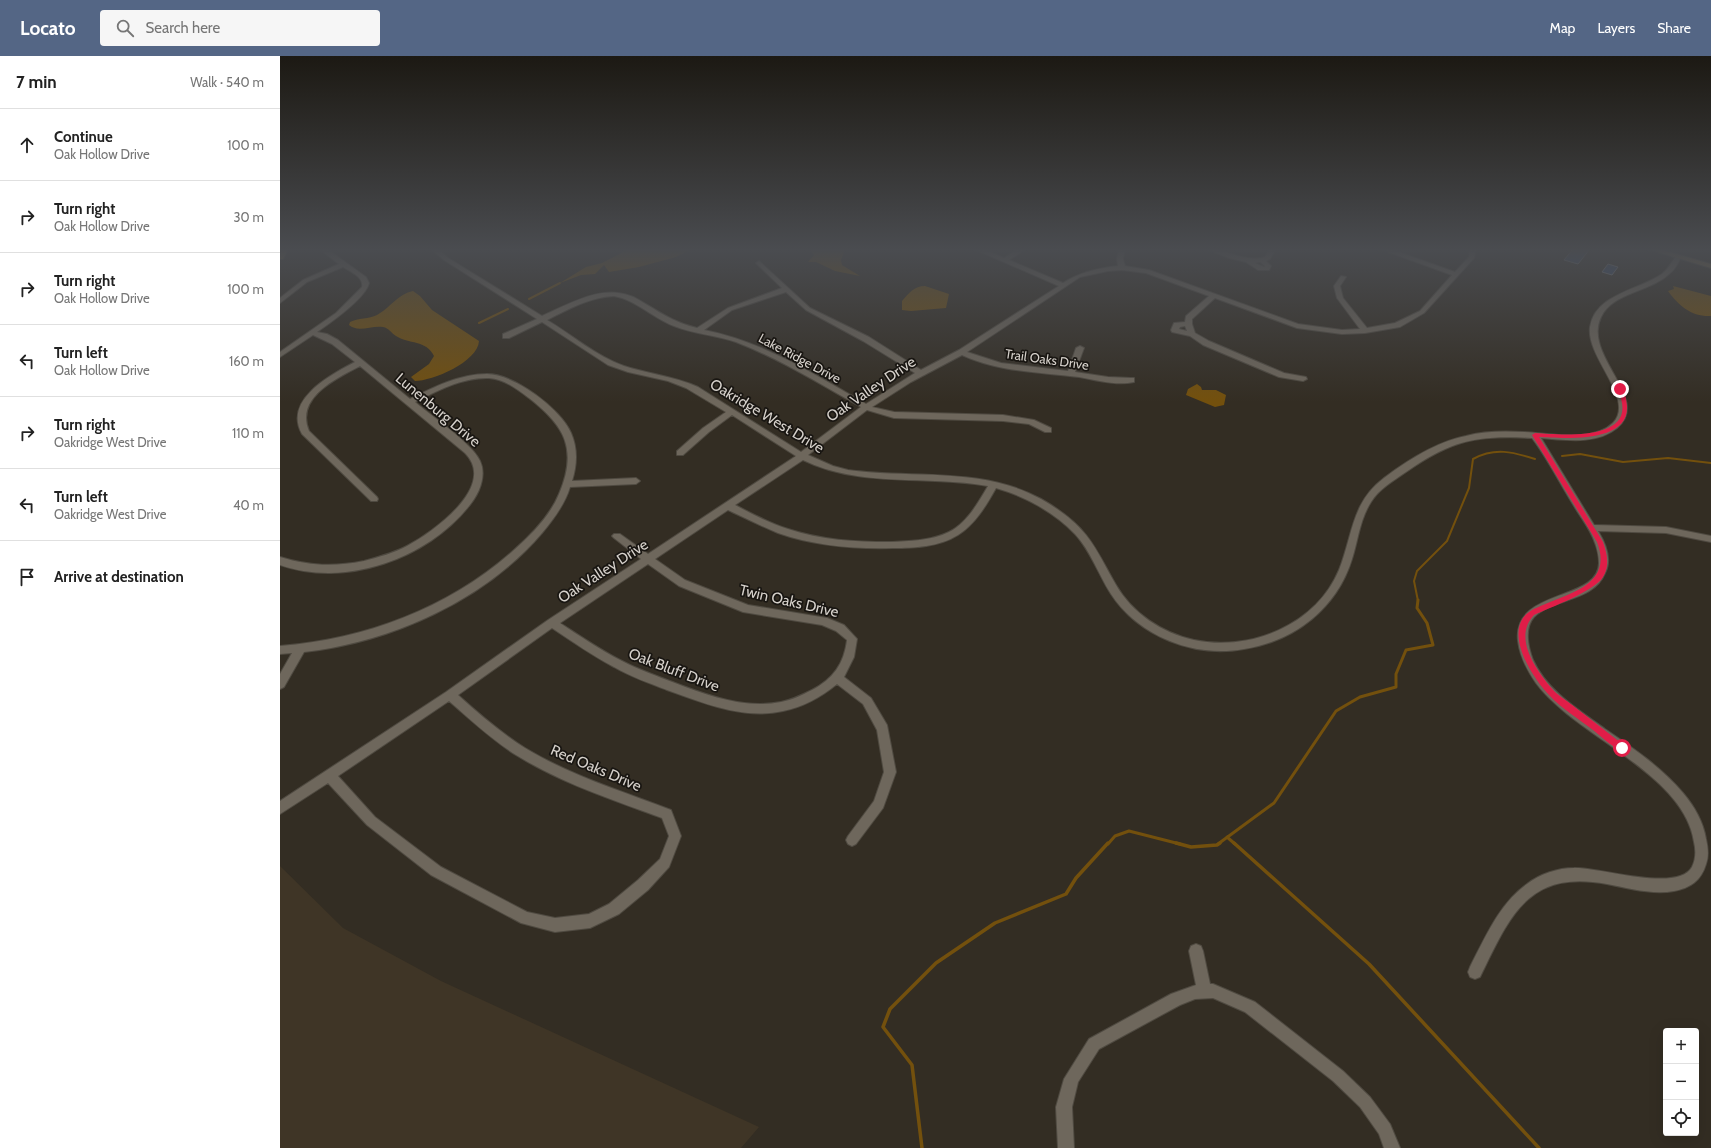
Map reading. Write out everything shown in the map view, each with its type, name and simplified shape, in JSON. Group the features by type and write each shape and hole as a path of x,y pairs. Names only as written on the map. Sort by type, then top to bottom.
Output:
{"street":[{"path":"280,355 313,333 338,314 353,300"},
{"name":"Oakridge West Drive","path":"510,300 611,363 689,386 732,411 802,456 832,469 861,475 969,479 1014,490 1029,497 1072,525 1082,536 1097,557 1115,592 1127,608 1138,618 1154,629 1191,644 1211,647 1244,645 1281,633 1302,622 1328,599 1343,573 1359,515 1373,491 1383,483 1449,443 1480,436 1535,435 1580,437 1607,431 1622,420 1625,406 1624,397 1597,352 1594,343 1595,322 1599,314 1609,304 1617,300"},
{"name":"Lake Ridge Drive","path":"506,336 584,300"},
{"name":"Lake Ridge Drive","path":"633,300 673,324 736,339 763,351 866,407 882,413 894,415 1003,418 1032,422 1048,430"},
{"path":"699,330 730,309 756,300"},
{"path":"799,300 808,309 866,339 920,373"},
{"name":"Oak Valley Drive","path":"280,808 450,695 552,623 729,506 802,456 866,407 920,373 962,352 1040,300"},
{"path":"1192,334 1188,324 1189,318 1209,300"},
{"name":"Oak Valley Drive","path":"1228,300 1297,326 1342,332 1397,325 1422,312 1433,300"},
{"path":"1342,300 1365,330"},
{"path":"1188,324 1177,325 1175,330 1192,334 1206,343 1282,375 1303,379"},
{"name":"Lunenburg Drive","path":"280,561 298,568 318,570 342,569 368,564 417,544 436,532 464,507 474,491 479,476 477,463 462,445 335,342 324,336 313,333"},
{"path":"1071,374 1080,348"},
{"name":"Trail Oaks Drive","path":"962,352 974,358 991,363 1110,380 1131,380"},
{"path":"359,363 334,376 314,392 303,409 301,424 305,432 374,498"},
{"path":"280,650 300,649 356,637 401,624 442,604 478,584 512,558 547,522 559,504 567,484 572,459 570,444 565,430 550,411 508,381 491,376 471,377 444,385 410,402"},
{"path":"680,453 706,430 732,411"},
{"path":"1475,972 1501,922 1509,910 1533,888 1553,877 1574,873 1638,883 1671,885 1683,883 1693,878 1699,869 1702,841 1694,817 1683,801 1644,765 1562,703 1539,679 1530,665 1525,652 1522,640 1522,628 1525,620 1531,613 1587,588 1600,577 1605,561 1604,553 1592,528 1535,435"},
{"path":"567,484 636,481"},
{"path":"729,506 767,525 795,535 825,542 853,546 914,544 942,539 954,533 972,517 993,485"},
{"path":"1592,528 1666,530 1711,539"},
{"name":"Twin Oaks Drive","path":"617,536 682,583 747,610 823,621 840,628 852,639 851,656 838,679"},
{"name":"Oak Bluff Drive","path":"552,623 628,670 708,701 742,708 767,709 796,703 814,695 838,679"},
{"path":"280,684 300,649"},
{"path":"838,679 867,701 883,728 890,772 879,804 852,840"},
{"name":"Red Oaks Drive","path":"330,776 371,821 436,871 526,918 555,925 590,921 614,909 643,885 664,863 675,836 667,814 606,792 531,758 489,728 450,695"},
{"path":"1196,951 1204,991"},
{"path":"1066,1148 1064,1107 1071,1079 1094,1044 1176,999 1195,992 1204,991 1213,991 1250,1007 1338,1076 1365,1102 1385,1129 1392,1148"}],"shaded area":[{"path":"396,300 423,300 432,310 479,341 477,349 463,363 453,369 432,378 415,381 411,377 429,364 434,356 427,347 394,335 385,328 379,327 361,329 349,325 350,322 371,317 382,312"},
{"path":"948,300 946,308 911,311 902,310 902,301"},
{"path":"1676,300 1711,300 1711,316 1698,315 1686,310"},
{"path":"1197,384 1202,390 1216,390 1226,395 1224,405 1215,407 1186,395 1188,389"},
{"path":"280,866 343,928 441,981 759,1127 741,1148 280,1148"}],"waterway":[{"path":"479,323 508,309"},
{"path":"1418,601 1414,581 1417,571 1447,541 1469,488 1473,459 1481,455 1496,452 1519,454 1535,459"},
{"path":"1562,456 1580,454 1623,462 1668,458 1711,463"},
{"path":"1227,837 1274,803 1336,711 1360,697 1396,687 1396,674 1406,650 1433,645 1427,623 1417,608 1418,601"},
{"path":"1108,844 1115,836 1129,831 1180,844"},
{"path":"1218,844 1227,837"},
{"path":"1227,837 1235,844"},
{"path":"922,1148 912,1065 883,1027 890,1009 936,963 995,923 1066,894 1076,878 1108,843"},
{"path":"1176,843 1191,847 1217,845 1220,843"},
{"path":"1234,843 1369,964 1539,1148"}],"route":[{"path":"1620,389 1624,397 1625,405 1622,420 1616,426 1607,431 1580,437 1535,435 1600,542 1605,561 1604,569 1600,577 1587,588 1531,613 1525,620 1522,628 1522,640 1530,665 1542,683 1552,694 1622,748"}]}
